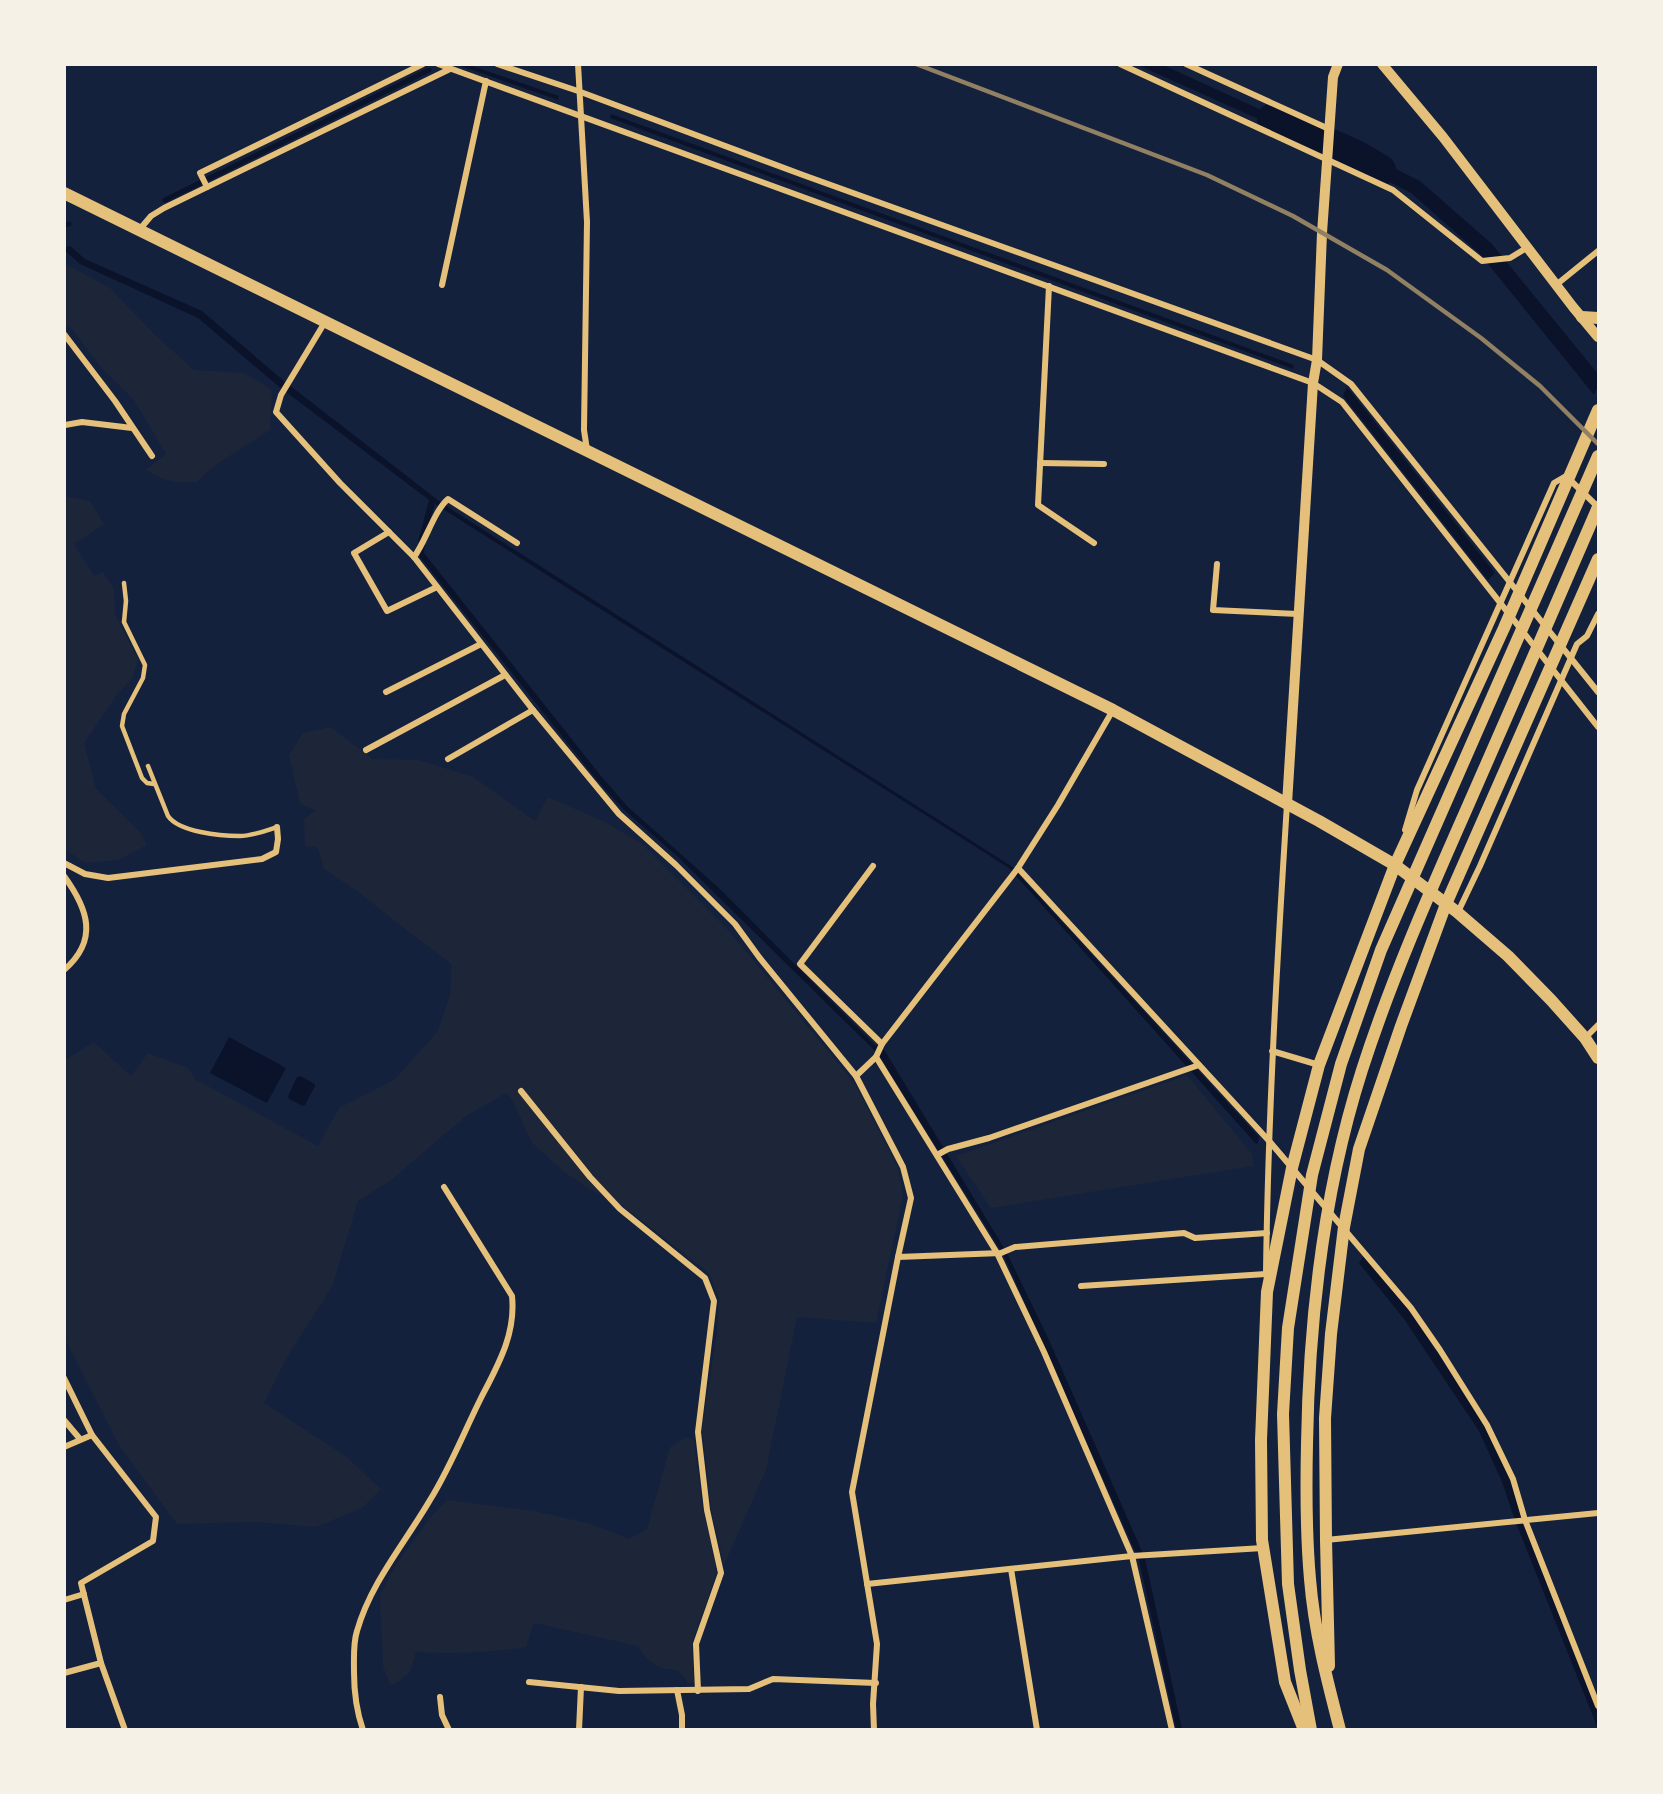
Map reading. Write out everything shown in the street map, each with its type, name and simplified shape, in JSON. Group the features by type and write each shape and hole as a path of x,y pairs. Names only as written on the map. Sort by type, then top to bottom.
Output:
{"main road":[{"path":"64,193 1113,710 1319,820 1395,865 1457,912 1513,962 1585,1038 1599,1058"},
{"path":"1582,317 1599,318"},
{"path":"1304,1730 1285,1682 1263,1548 1261,1440 1267,1292 1292,1168 1319,1065 1395,865 1504,628 1599,410"},
{"path":"1311,1730 1288,1584 1283,1414 1288,1328 1312,1175 1341,1064 1381,950 1599,456"},
{"path":"1340,1730 1320,1647 1310,1580 1306,1496 1307,1416 1313,1306 1342,1143 1361,1073 1383,1006 1415,926 1599,507"},
{"path":"1330,1691 1325,1418 1331,1334 1344,1227 1359,1149 1446,904 1599,559"}],"street":[{"path":"205,183 200,173 423,64"},
{"path":"438,64 1313,383 1342,402 1599,727"},
{"path":"496,64 578,91 814,179 1317,360 1351,384 1599,692"},
{"path":"578,64 587,222 584,430 587,451"},
{"path":"1120,64 1327,155 1393,190 1423,211 1482,261 1510,258 1528,248"},
{"path":"1186,64 1329,131"},
{"path":"1267,1292 1272,1051 1313,383 1317,360 1327,155 1333,77 1338,64"},
{"path":"1382,64 1443,137 1556,285 1599,337"},
{"path":"140,229 151,216 205,183 450,69"},
{"path":"442,285 486,81"},
{"path":"1556,285 1599,251"},
{"path":"1049,286 1038,505 1094,543"},
{"path":"325,321 284,389 276,412 340,483 389,532 416,554 481,644 619,814 676,865 735,924 856,1076 903,1167 911,1198 852,1492 877,1644 873,1704 874,1730"},
{"path":"64,334 152,456"},
{"path":"64,425 82,422 132,428"},
{"path":"1040,463 1104,464"},
{"path":"1395,865 1417,790 1554,483 1566,476 1599,507"},
{"path":"416,554 448,499 517,543"},
{"path":"389,532 354,553 387,611 437,586"},
{"path":"1217,564 1213,610 1298,614"},
{"path":"1457,912 1480,866 1577,644 1587,636 1599,614"},
{"path":"386,692 481,644"},
{"path":"366,750 506,675"},
{"path":"448,759 533,710"},
{"path":"856,1076 877,1056 882,1046 1016,870 1058,806 1113,710"},
{"path":"64,863 85,874 108,878 262,859 276,852 277,827"},
{"path":"873,866 800,964 882,1046"},
{"path":"1016,870 1270,1142 1411,1308 1487,1425 1513,1479 1524,1520 1599,1706"},
{"path":"64,876 75,891 85,912 87,931 84,948 64,970"},
{"path":"1585,1038 1599,1025"},
{"path":"1272,1051 1319,1065"},
{"path":"877,1056 941,1153 1002,1252 1132,1556 1172,1729 1167,1730"},
{"path":"941,1153 1199,1065"},
{"path":"521,1091 590,1177 620,1209 705,1278 714,1301 698,1432 707,1510 721,1573 696,1644 698,1691"},
{"path":"363,1730 357,1713 354,1686 356,1633 385,1570 431,1500 497,1369 507,1344 514,1311 512,1296 444,1187"},
{"path":"898,1257 1002,1252 1015,1247 1184,1233 1195,1238 1267,1233"},
{"path":"1081,1286 1266,1274"},
{"path":"64,1378 92,1435 156,1517 153,1541 81,1583 101,1663 125,1730"},
{"path":"64,1420 80,1439"},
{"path":"64,1447 92,1435"},
{"path":"1326,1540 1599,1514"},
{"path":"867,1584 1132,1556 1263,1548"},
{"path":"1011,1569 1037,1730"},
{"path":"64,1600 84,1594"},
{"path":"64,1673 101,1663"},
{"path":"529,1682 619,1691 749,1689 773,1679 876,1683"},
{"path":"579,1730 581,1687"},
{"path":"677,1690 682,1715 682,1730"},
{"path":"440,1697 442,1715 449,1730"}],"lane":[{"path":"124,584 126,601 124,622 145,665 143,678 124,714 122,726 142,778 147,783 154,784"},
{"path":"148,766 168,816 172,822 181,827 241,836 277,827"}],"shaded area":[{"path":"458,65 470,65 559,96 558,100"},
{"path":"1138,65 1163,65 1312,133 1309,142"},
{"path":"611,114 1294,365 1293,369 610,118"},
{"path":"1342,142 1420,181 1492,244 1598,374 1598,385 1594,395 1480,254 1411,193 1340,156"},
{"path":"70,246 85,259 202,311 284,381 443,504 1011,866 1259,1137 1257,1145 1009,868 435,504 426,533 424,553 601,776 627,806 720,889 874,1044 885,1051 1007,1253 1049,1340 1145,1558 1182,1729 1176,1729 1139,1560 1003,1254 883,1062 873,1049 678,857 623,809 596,779 420,557 418,542 429,500 277,385 198,318 80,264 65,251 65,247"},
{"path":"64,263 110,288 155,335 194,370 245,373 272,390 270,430 211,468 197,482 170,481 146,470 166,454 134,400 100,366 72,329 65,326"},
{"path":"1347,387 1495,573 1488,580 1343,396"},
{"path":"65,496 90,501 104,524 74,544 94,576 103,572 114,589 115,615 138,659 132,679 118,693 84,743 96,789 141,833 147,845 118,860 85,863 65,849"},
{"path":"330,727 373,759 419,760 473,777 535,821 548,797 605,822 642,844 729,931 855,1084 898,1168 903,1195 876,1323 797,1317 766,1470 724,1565 711,1509 702,1429 717,1332 719,1299 709,1273 623,1206 588,1188 563,1171 532,1143 512,1099 506,1093 466,1116 390,1181 358,1201 332,1287 287,1357 264,1403 347,1457 381,1489 362,1508 316,1527 255,1522 177,1524 120,1447 65,1339 65,1060 94,1042 131,1076 148,1053 188,1068 195,1079 318,1146 339,1108 394,1080 438,1031 450,995 452,965 354,889 324,869 318,848 305,846 304,819 316,810 300,804 289,755 303,733"},
{"path":"229,1037 286,1068 267,1103 210,1073"},
{"path":"1187,1075 1252,1154 1253,1166 991,1208 956,1156"},
{"path":"300,1076 315,1084 303,1106 289,1099 288,1096 297,1077"},
{"path":"1365,1254 1409,1309 1485,1426 1511,1479 1523,1522 1598,1714 1598,1729 1516,1523 1502,1482 1479,1431 1404,1319 1359,1263"},
{"path":"686,1437 694,1441 703,1510 717,1572 692,1643 694,1684 688,1683 678,1670 654,1664 638,1646 534,1623 526,1647 499,1651 416,1652 410,1672 394,1685 389,1683 383,1666 380,1595 396,1564 430,1518 447,1500 535,1511 591,1524 629,1539 647,1529 670,1447"}],"waterway":[{"path":"165,200 429,70"},
{"path":"1273,119 1354,155 1380,170"},
{"path":"64,225 69,224"}],"railway":[{"path":"916,64 1207,175 1293,216 1387,270 1481,338 1540,386 1598,444"}]}
